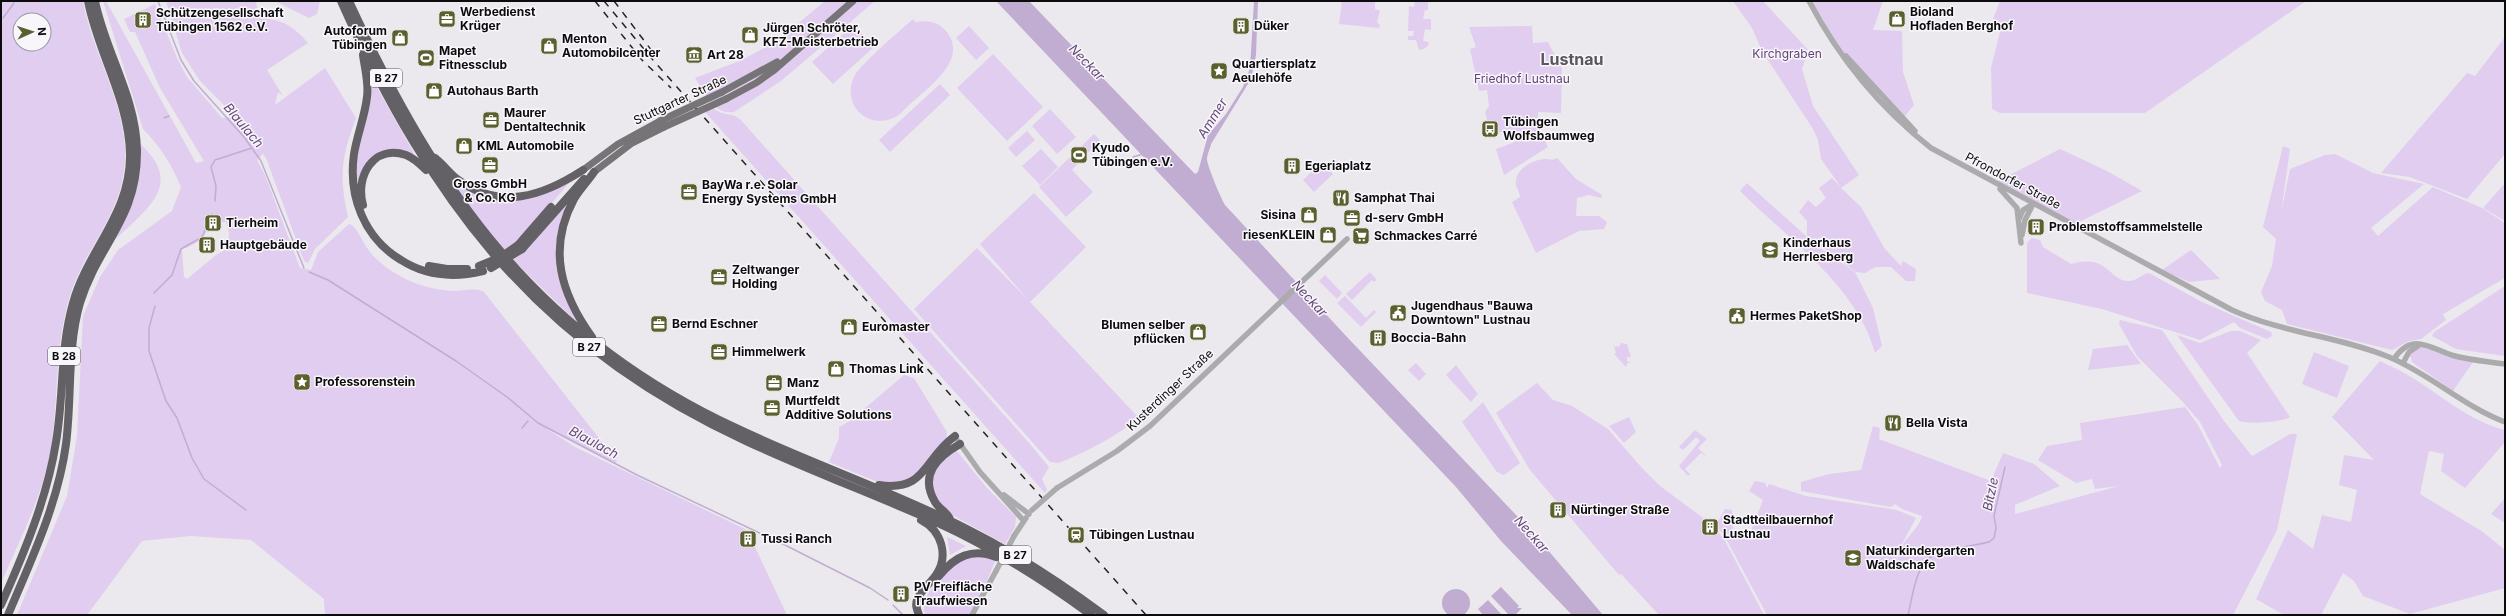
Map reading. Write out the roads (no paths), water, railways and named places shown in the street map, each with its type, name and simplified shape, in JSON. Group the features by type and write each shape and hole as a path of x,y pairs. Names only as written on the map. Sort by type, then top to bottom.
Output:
{"highway":[{"name":"B 28","path":"1,605 35,521 48,479 58,426 67,330 76,294 85,271 116,216 128,181 130,155 126,120 94,27 88,1"},
{"name":"B 28","path":"8,615 47,520 62,469 68,433 73,338 80,303 88,280 123,218 131,196 136,172 136,141 131,109 104,35 95,1"},
{"name":"B 27","path":"341,1 398,117 433,175 473,231 510,275 557,321 611,365 669,402 717,428 959,533 1012,562 1091,615"},
{"name":"B 27","path":"349,1 385,77 428,153 462,204 504,257 555,309 597,344 657,386 711,416 790,453 872,486 950,521 1026,562 1104,615"},
{"path":"363,48 367,96 354,152 352,177 357,203 365,223 388,251 404,262 421,270 452,275 504,262 573,190 594,172"},
{"path":"428,153 464,184 484,192 502,196 524,197 544,192 584,170"},
{"path":"433,175 414,160 402,154 385,155 375,160 364,172 360,182 361,199 369,219 388,243 401,254 419,263 447,269 481,268"},
{"path":"520,247 584,170"},
{"path":"594,172 578,194 568,212 562,234 560,259 562,280 569,300 597,344"},
{"path":"872,486 898,487 913,482 955,436"},
{"path":"950,521 933,497 930,478 933,467 940,456 960,444"},
{"path":"895,504 903,511 926,523 935,531 942,544 943,555 940,568 916,603 919,615"},
{"path":"924,615 921,608 923,599 945,569 959,557 979,553 1012,562"}],"main road":[{"name":"Stuttgarter Straße","path":"584,170 618,144 760,80 853,1"},
{"name":"Stuttgarter Straße","path":"594,172 632,143 662,124"}],"street":[{"name":"Pfrondorfer Straße","path":"1809,1 1824,30 1844,60 1873,94 1908,130 1931,148 2033,204 2248,317 2290,331 2362,348 2394,359 2403,363 2478,410 2505,422"},
{"path":"1994,183 2016,205 2021,243 2025,220 2033,204"},
{"path":"2019,220 2023,210 2033,204"},
{"name":"Kusterdinger Straße","path":"972,615 1014,536 1031,512 1057,488 1139,435 1309,275 1346,238"},
{"path":"2403,363 2411,350 2421,344"},
{"path":"2394,359 2408,346 2421,344 2432,346 2456,356 2505,364"},
{"path":"955,436 988,481 1024,521"},
{"path":"988,481 1031,512"}],"water":[{"name":"Neckar","path":"996,1 1029,1 1195,174 1198,172 1208,135 1226,114 1243,87 1250,68 1254,1 1258,1 1256,55 1251,79 1211,144 1207,158 1212,176 1225,205 1347,337 1536,536 1603,615 1572,615 1501,541 1456,487"},
{"path":"1501,587 1519,606 1517,608 1522,608 1515,615 1509,615 1491,596"},
{"path":"1456,589 1466,593 1470,603 1466,613 1456,617 1446,613 1442,603 1446,593"},
{"path":"1488,600 1502,615 1483,615 1478,609"}],"waterway":[{"name":"Blaulach","path":"158,1 181,60 194,81 244,137 261,161 304,268"},
{"path":"3,18 14,3"},
{"path":"164,118 169,116"},
{"path":"215,201 216,186 211,167 215,160 252,148"},
{"path":"1133,157 1143,154"},
{"path":"154,293 172,275 181,249 202,237 212,214"},
{"name":"Blaulach","path":"309,272 328,280 456,361 507,397 538,423 637,475 785,545 870,588 888,600"},
{"path":"155,306 149,328 149,351 166,401 177,418 192,458 204,479 246,510"},
{"path":"522,428 528,421"},
{"name":"Bitzle","path":"1908,615 1917,578 1927,560 1939,553 1956,548 1989,542 1994,538 1996,528 1994,516 2005,467"},
{"name":"Blaulach","path":"893,605 903,615"}],"railway":[{"path":"595,1 642,60 671,88"},
{"path":"604,1 653,60 1146,615"},
{"path":"614,1 652,51"}],"place":[{"name":"Werbedienst Krüger","path":"447,19"},
{"name":"Bioland Hofladen Berghof","path":"1897,19"},
{"name":"Schützengesellschaft Tübingen 1562 e.V.","path":"143,20"},
{"name":"Düker","path":"1241,26"},
{"name":"Jürgen Schröter, KFZ-Meisterbetrieb","path":"750,35"},
{"name":"Autoforum Tübingen","path":"400,38"},
{"name":"Menton Automobilcenter","path":"549,46"},
{"name":"Art 28","path":"694,55"},
{"name":"Mapet Fitnessclub","path":"426,58"},
{"name":"Quartiersplatz Aeulehöfe","path":"1219,71"},
{"name":"Autohaus Barth","path":"434,91"},
{"name":"Maurer Dentaltechnik","path":"491,120"},
{"name":"Tübingen Wolfsbaumweg","path":"1490,129"},
{"name":"KML Automobile","path":"464,146"},
{"name":"Kyudo Tübingen e.V.","path":"1079,155"},
{"name":"Gross GmbH & Co. KG","path":"490,165"},
{"name":"Egeriaplatz","path":"1292,166"},
{"name":"BayWa r.e. Solar Energy Systems GmbH","path":"689,192"},
{"name":"Samphat Thai","path":"1341,198"},
{"name":"Sisina","path":"1309,215"},
{"name":"d-serv GmbH","path":"1352,218"},
{"name":"Tierheim","path":"213,223"},
{"name":"Problemstoffsammelstelle","path":"2036,227"},
{"name":"riesenKLEIN","path":"1328,235"},
{"name":"Schmackes Carré","path":"1361,236"},
{"name":"Hauptgebäude","path":"207,245"},
{"name":"Kinderhaus Herrlesberg","path":"1770,250"},
{"name":"Zeltwanger Holding","path":"719,277"},
{"name":"Jugendhaus \"Bauwa Downtown\" Lustnau","path":"1398,313"},
{"name":"Hermes PaketShop","path":"1737,316"},
{"name":"Bernd Eschner","path":"659,324"},
{"name":"Euromaster","path":"849,327"},
{"name":"Blumen selber pflücken","path":"1198,332"},
{"name":"Boccia-Bahn","path":"1378,338"},
{"name":"Himmelwerk","path":"719,352"},
{"name":"Thomas Link","path":"836,369"},
{"name":"Professorenstein","path":"302,382"},
{"name":"Manz","path":"774,383"},
{"name":"Murtfeldt Additive Solutions","path":"772,408"},
{"name":"Bella Vista","path":"1893,423"},
{"name":"Nürtinger Straße","path":"1558,510"},
{"name":"Stadtteilbauernhof Lustnau","path":"1710,527"},
{"name":"Tübingen Lustnau","path":"1076,535"},
{"name":"Tussi Ranch","path":"748,539"},
{"name":"Naturkindergarten Waldschafe","path":"1853,558"},
{"name":"PV Freifläche Traufwiesen","path":"901,594"}],"district":[{"name":"Lustnau","path":"1572,59"}],"park label":[{"name":"Kirchgraben","path":"1787,54"},
{"name":"Friedhof Lustnau","path":"1522,79"}],"water label":[{"name":"Ammer","path":"1212,118"}]}
